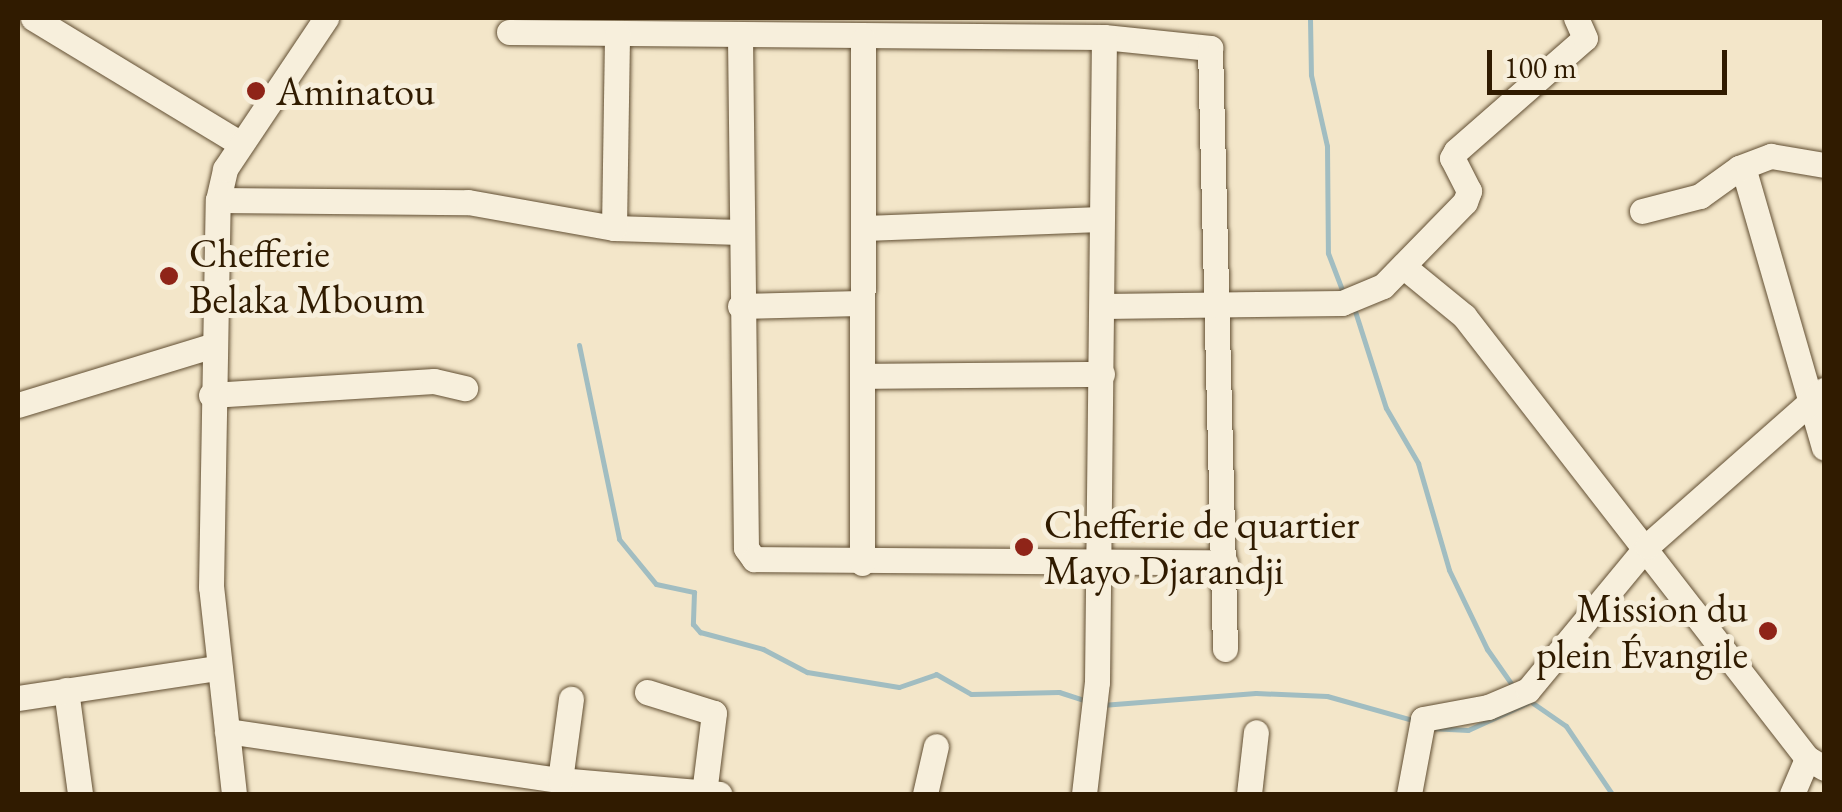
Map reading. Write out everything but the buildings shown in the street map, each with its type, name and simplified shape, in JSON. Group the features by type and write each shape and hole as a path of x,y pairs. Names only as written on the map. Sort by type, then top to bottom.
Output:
{"street":[{"path":"33,18 116,74 241,144"},
{"path":"234,794 217,668 210,396 218,200 225,170 326,18"},
{"path":"1103,306 1347,301 1383,286 1464,202 1469,191 1452,158 1456,151 1585,38 1576,18"},
{"path":"508,32 863,40 986,26 1204,43 1213,55 1225,649"},
{"path":"614,228 617,34"},
{"path":"740,37 740,306 746,548 754,560 1099,566 1225,562"},
{"path":"1084,794 1097,682 1104,37"},
{"path":"862,563 863,40"},
{"path":"1642,211 1700,196 1743,167 1771,156 1824,165"},
{"path":"1743,167 1819,394 1824,448"},
{"path":"218,200 468,202 614,228 741,232"},
{"path":"864,228 1101,220"},
{"path":"1403,266 1464,316 1816,763 1792,794"},
{"path":"740,306 860,304"},
{"path":"18,405 214,345"},
{"path":"862,376 1102,374"},
{"path":"210,396 434,381 465,388"},
{"path":"1408,794 1420,722 1522,694 1648,546 1819,394"},
{"path":"18,698 217,668"},
{"path":"66,690 80,794"},
{"path":"227,731 560,780 712,794 714,713 647,692"},
{"path":"560,780 571,698"},
{"path":"1249,794 1256,732"},
{"path":"925,794 936,746"}],"waterway":[{"path":"1310,19 1311,75 1327,146 1328,253 1344,295"},
{"path":"1354,308 1386,408 1418,463 1449,570 1487,649 1515,689"},
{"path":"579,345 619,539 656,584 694,592 693,624 700,632 763,649 807,672 899,687 936,674 971,694 1059,692 1086,701"},
{"path":"1102,705 1256,693 1327,696 1416,721"},
{"path":"1527,699 1566,726 1612,794"},
{"path":"1430,728 1468,730 1527,703"}],"place":[{"name":"Aminatou","path":"256,91"},
{"name":"Chefferie Belaka Mboum","path":"169,276"},
{"name":"Chefferie de quartier Mayo Djarandji","path":"1024,547"},
{"name":"Mission du plein Évangile","path":"1768,631"}]}
